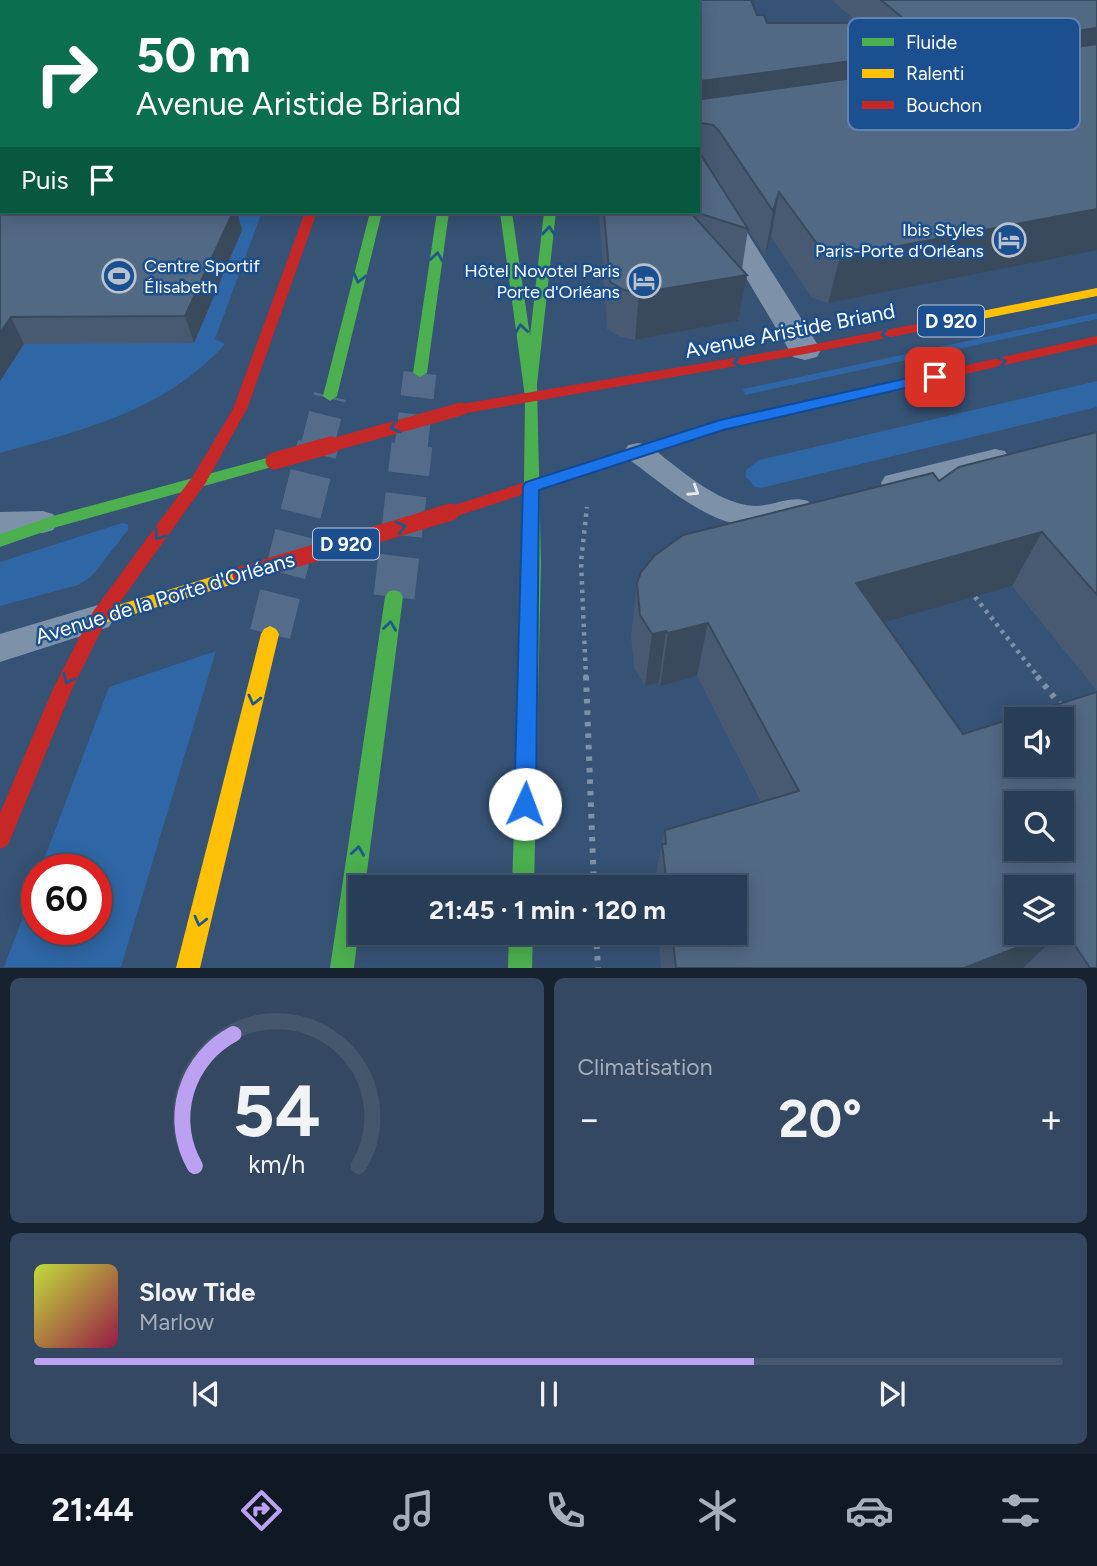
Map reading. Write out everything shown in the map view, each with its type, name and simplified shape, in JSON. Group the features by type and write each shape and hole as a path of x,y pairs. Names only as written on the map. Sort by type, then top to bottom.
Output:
{"main road":[{"path":"3,822 98,618 200,480 240,409 311,214"},
{"path":"330,396 376,214"},
{"path":"420,373 443,214"},
{"path":"506,214 507,237 532,397"},
{"path":"523,875 532,397 550,214"},
{"name":"Avenue Aristide Briand","path":"532,397 805,351 1097,292"},
{"name":"D 920","path":"531,486 720,425 1097,340"},
{"name":"D 920","path":"200,480 461,409 532,397"},
{"path":"0,541 53,522 200,480"},
{"name":"Avenue de la Porte d'Orléans","path":"98,618 531,486"},
{"path":"342,968 394,597"},
{"path":"188,968 270,634"},
{"path":"520,968 521,945"}],"street":[{"path":"700,178 805,351"}],"lane":[{"path":"638,452 699,495 720,506 751,516 766,516 819,502"},
{"path":"872,489 1018,453"},
{"path":"0,523 53,522"},
{"name":"Avenue de la Porte d'Orléans","path":"0,648 98,618"}],"path":[{"path":"587,470 587,511 581,562 594,875"},
{"path":"975,597 1061,707"},
{"path":"597,945 598,968"}],"shaded area":[{"name":"Centre Sportif Élisabeth","path":"0,214 261,214 215,339 225,344 202,367 149,402 121,415 62,436 0,453"},
{"path":"1097,313 1097,319 745,395 743,389"},
{"path":"1097,381 1097,407 761,488 755,487 746,477 746,470 759,460"},
{"path":"122,523 128,524 128,530 91,577 78,585 0,606 0,562"},
{"path":"216,651 121,967 4,967 21,922 21,945 112,945 112,854 46,854 109,687"}],"building":[{"path":"700,0 751,0 757,15 764,15 767,23 848,23 848,61 702,81 700,97"},
{"path":"881,0 1097,0 1097,28 1080,30 1080,18 903,18"},
{"path":"1097,44 1097,209 840,257 823,252 779,192 773,211 719,131 713,125 701,123 701,155 748,229 700,214 700,97 703,99 848,79 848,130 1080,130 1080,46"},
{"path":"0,214 232,214 185,316 11,317 0,333"},
{"path":"604,214 692,214 747,275 639,293 624,290 610,282"},
{"path":"1097,432 1097,595 1042,532 856,583 963,734 1004,721 1004,777 1074,777 1074,707 1049,707 1097,692 1097,968 1090,968 1074,944 1074,875 1004,875 1004,945 1023,945 964,968 676,968 673,945 747,945 747,875 666,875 662,844 666,844 665,830 799,791 708,623 668,633 666,631 652,634 640,615 637,583 641,572 654,556 683,535 933,473 939,481 959,467"}],"tunnel":[{"path":"411,447 420,373"},
{"path":"317,447 330,396"},
{"path":"270,634 318,445"},
{"path":"394,597 412,445"}],"traffic: fast":[{"path":"330,396 376,214"},
{"path":"420,373 443,214"},
{"path":"506,214 532,397"},
{"path":"532,381 550,214"},
{"path":"523,875 532,563 532,397"},
{"path":"0,541 53,522 274,461"},
{"path":"342,968 394,597"},
{"path":"520,968 521,945"}],"traffic: slow":[{"path":"927,326 1097,292"},
{"path":"98,618 241,575"},
{"path":"188,968 270,634"}],"traffic: jam":[{"path":"199,480 240,409 310,214"},
{"path":"461,409 805,350 927,326"},
{"path":"451,512 720,425 1097,340"},
{"path":"274,461 461,409"},
{"path":"0,838 63,689 98,618 199,480"},
{"path":"241,575 451,512"}],"place":[{"name":"Ibis Styles Paris-Porte d'Orléans","path":"1009,240"},
{"name":"Centre Sportif Élisabeth","path":"119,276"},
{"name":"Hôtel Novotel Paris Porte d'Orléans","path":"644,281"}],"route":[{"path":"525,804 532,563 531,486 720,425 935,377"}]}
